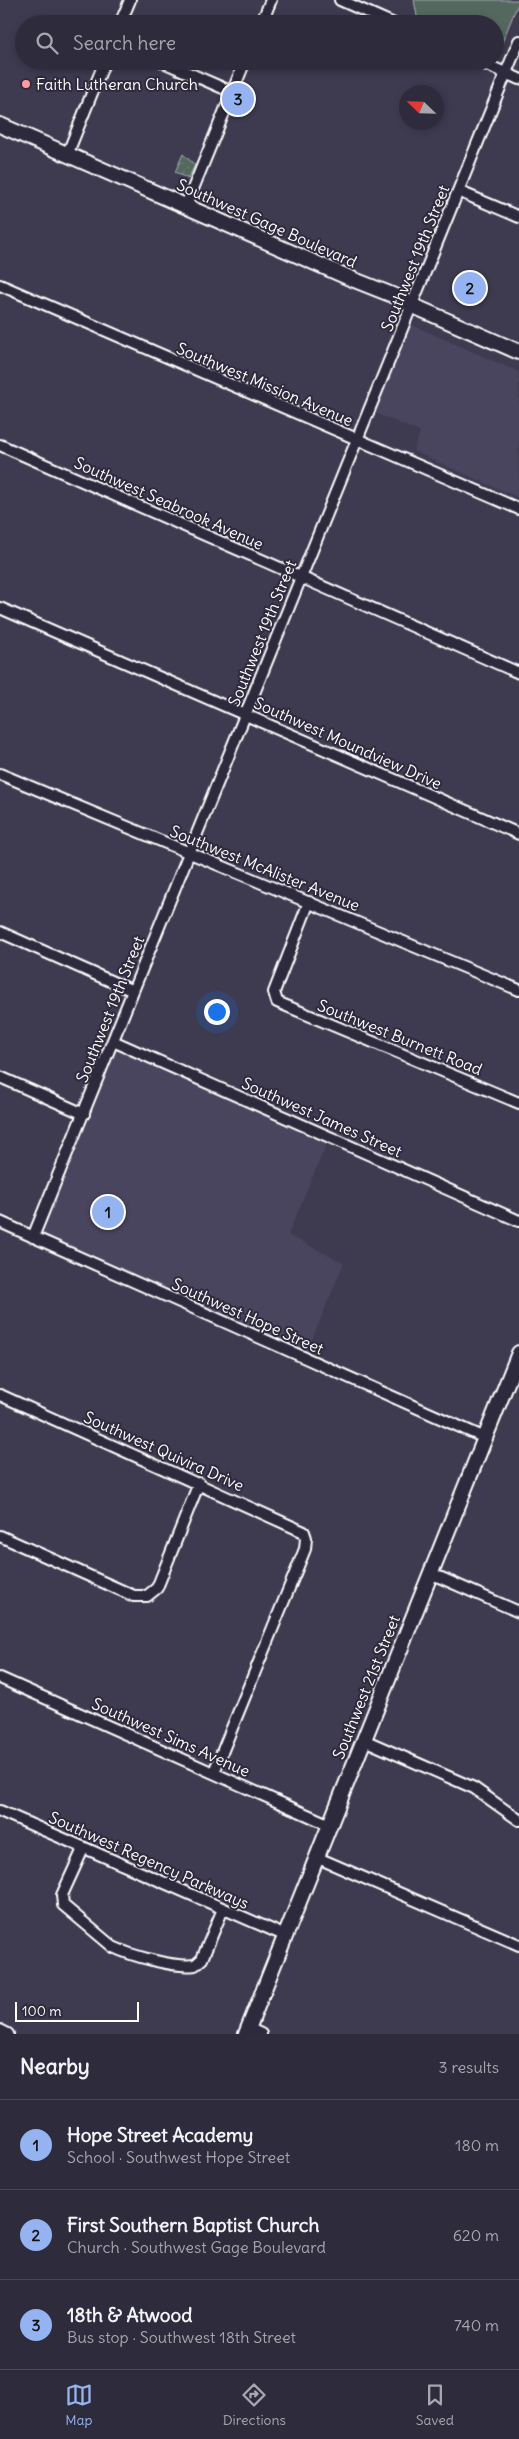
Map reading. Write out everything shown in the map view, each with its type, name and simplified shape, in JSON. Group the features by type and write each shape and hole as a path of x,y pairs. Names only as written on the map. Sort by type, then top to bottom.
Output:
{"main road":[{"name":"Southwest Gage Boulevard","path":"0,125 352,280 400,298 411,305 519,352"},
{"name":"Southwest 21st Street","path":"247,2031 519,1353"}],"street":[{"path":"124,15 130,0"},
{"path":"265,15 271,0"},
{"path":"340,0 374,15"},
{"name":"Southwest 19th Street","path":"34,1237 519,41"},
{"path":"67,155 101,70"},
{"path":"182,70 232,92"},
{"path":"186,206 241,70"},
{"path":"499,70 519,79"},
{"path":"458,191 519,217"},
{"name":"Southwest Mission Avenue","path":"0,285 519,509"},
{"name":"Southwest Seabrook Avenue","path":"0,445 519,673"},
{"name":"Southwest Moundview Drive","path":"0,608 519,834"},
{"name":"Southwest McAlister Avenue","path":"0,774 519,990"},
{"name":"Southwest Burnett Road","path":"308,902 273,996 279,1004 519,1103"},
{"path":"0,932 133,991"},
{"name":"Southwest James Street","path":"113,1042 519,1221"},
{"path":"0,1077 84,1114"},
{"name":"Southwest Hope Street","path":"0,1222 485,1438"},
{"name":"Southwest Quivira Drive","path":"0,1395 301,1529 307,1543 214,1772"},
{"path":"0,1536 134,1596 147,1596 157,1588 199,1483"},
{"path":"430,1573 519,1612"},
{"name":"Southwest Sims Avenue","path":"0,1678 330,1825"},
{"path":"364,1740 474,1788 518,1818"},
{"name":"Southwest Regency Parkways","path":"0,1811 82,1849 286,1936"},
{"path":"82,1849 62,1895 63,1905 113,1947 122,1951 140,1958 195,1965 202,1959 223,1909"},
{"path":"318,1858 519,1945"},
{"path":"0,2030 8,2034"},
{"path":"247,2031 262,2034"}],"shaded area":[{"path":"410,324 519,372 519,498 413,451 420,432 373,412 407,327"},
{"path":"117,1051 327,1143 288,1235 344,1263 306,1354 42,1234 41,1230 113,1054"}],"green space":[{"path":"414,0 519,0 504,38 504,15 417,15"},
{"path":"183,154 195,165 188,179 175,172"}],"place":[{"name":"Faith Lutheran Church","path":"26,84"},
{"name":"18th & Atwood","path":"238,99"},
{"name":"First Southern Baptist Church","path":"470,288"},
{"name":"Hope Street Academy","path":"108,1212"}]}
